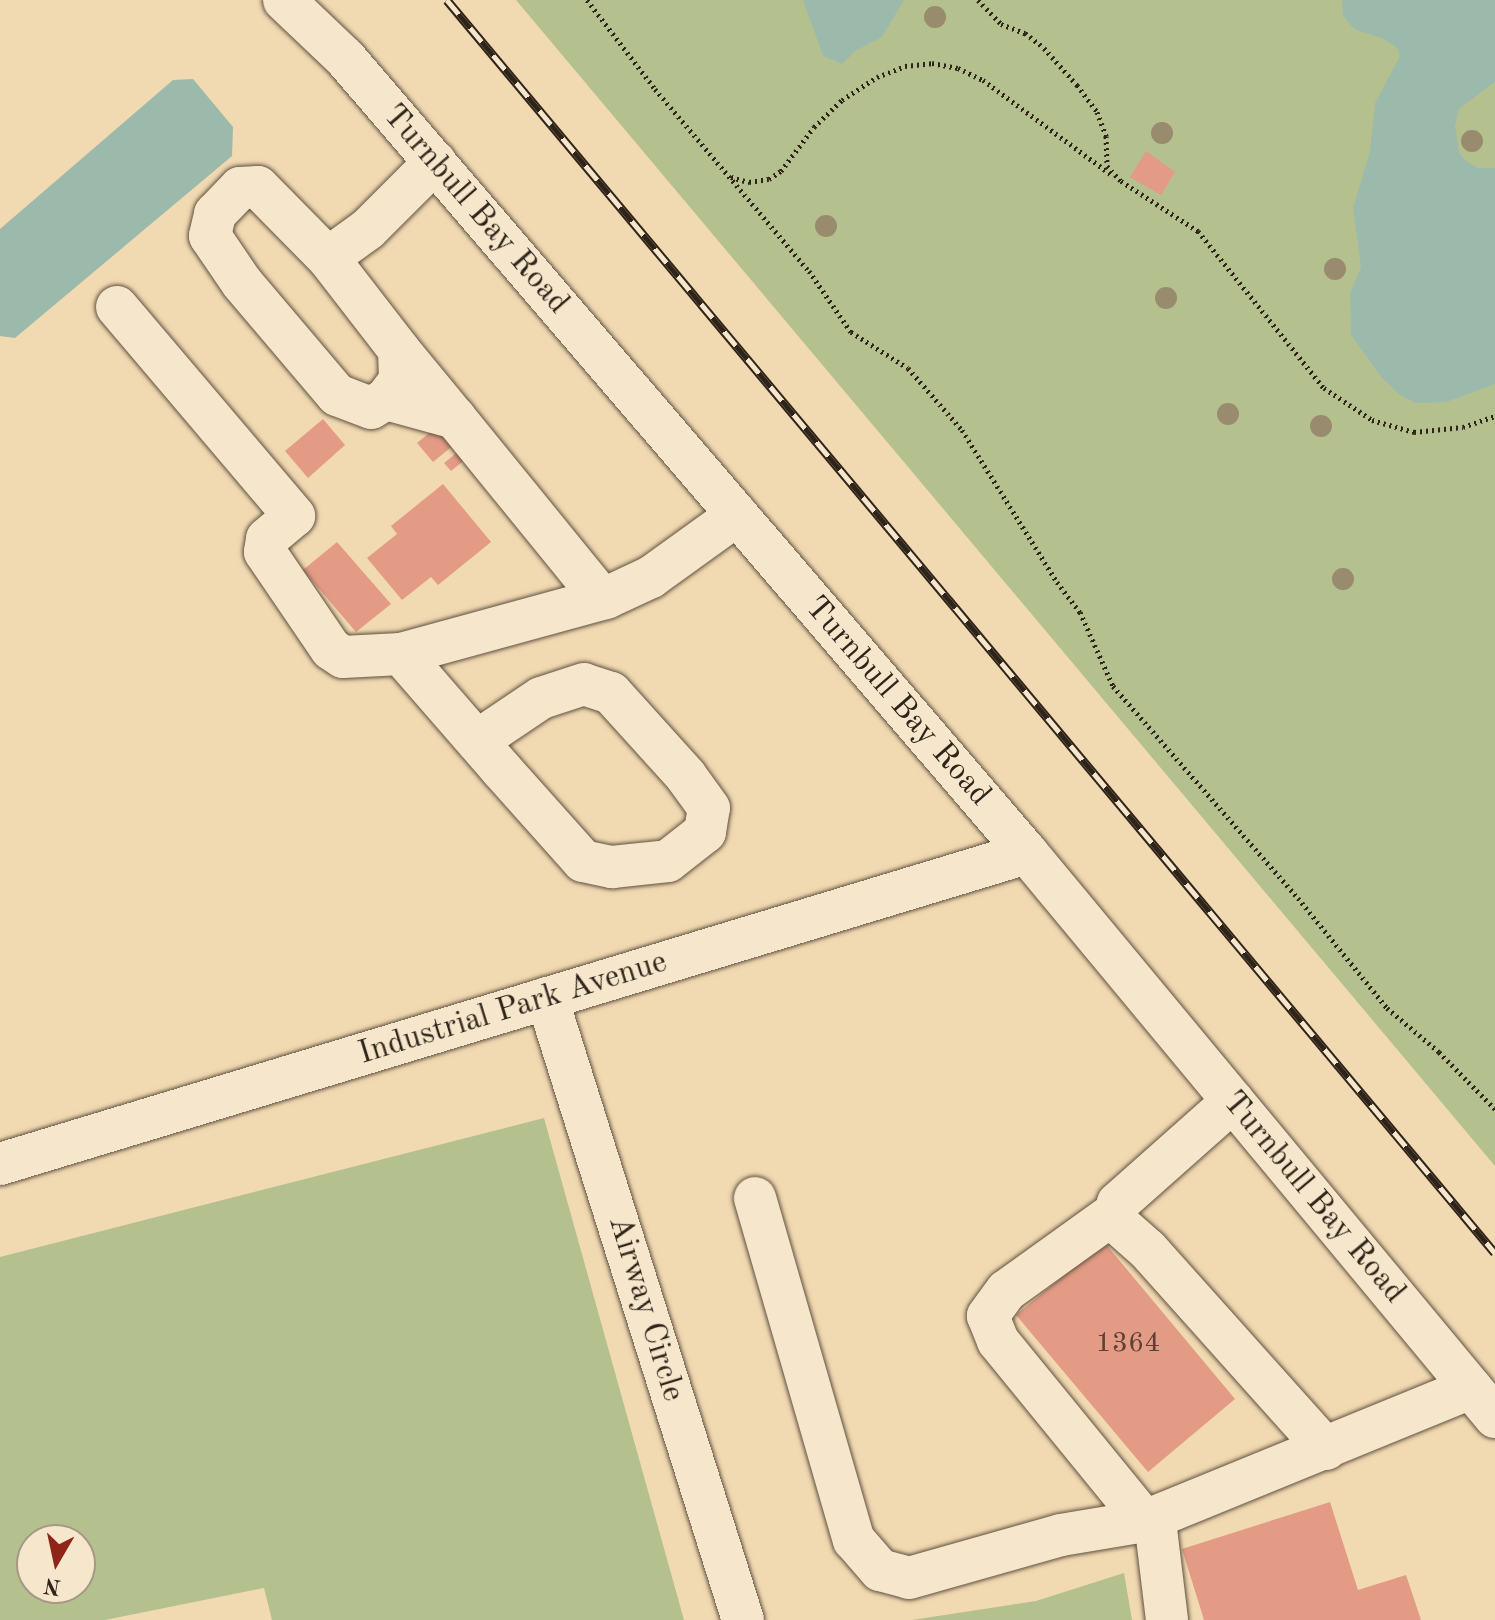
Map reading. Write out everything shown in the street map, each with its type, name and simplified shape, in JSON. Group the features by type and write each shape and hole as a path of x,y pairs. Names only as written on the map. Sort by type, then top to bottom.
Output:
{"street":[{"name":"Turnbull Bay Road","path":"284,0 345,58 1027,853 1483,1402"},
{"path":"328,258 368,229 435,162"},
{"path":"399,350 400,380 386,399 371,408 337,395 242,283 218,248 210,236 215,214 240,188 258,187 328,258 602,599"},
{"path":"117,307 294,516 267,539 265,552 331,649 343,657 401,654 602,599 651,577 737,515"},
{"path":"386,399 455,418"},
{"path":"401,654 477,741 583,861 612,867 668,861 705,832 709,808 686,776 611,693 584,684 541,698 477,741"},
{"name":"Industrial Park Avenue","path":"0,1164 1027,853"},
{"name":"Airway Circle","path":"547,998 743,1620"},
{"path":"1233,1101 1118,1203 1114,1220 1148,1250 1326,1449"},
{"path":"755,1198 854,1540 880,1570 909,1578 1061,1535 1145,1521 1326,1449 1483,1402"},
{"path":"1116,1212 1006,1291 988,1316 998,1341 1145,1521 1156,1529 1167,1620"}],"path":[{"path":"587,0 725,174 809,271 851,332 908,368 962,430 1057,582 1080,612 1113,686 1298,898 1387,1008 1449,1061 1495,1109"},
{"path":"978,0 1001,24 1025,33 1044,48 1077,85 1097,112 1106,136 1107,166 1121,181"},
{"path":"725,174 749,182 769,179 781,171 814,127 842,100 877,77 905,66 932,63 958,68 983,80 1121,181 1198,231 1324,388 1372,420 1414,432 1463,427 1495,416"}],"green space":[{"path":"516,0 1495,0 1495,1166"},
{"path":"544,1118 684,1620 272,1620 264,1588 105,1620 0,1620 0,1257"},
{"path":"1124,1573 1132,1620 912,1620 1036,1601"}],"shaded area":[{"path":"803,0 904,0 882,37 855,51 842,64 823,56"},
{"path":"1342,0 1495,0 1495,82 1459,109 1455,126 1459,153 1465,160 1478,168 1495,168 1495,384 1446,402 1415,403 1399,394 1381,377 1351,335 1350,293 1361,267 1353,208 1370,151 1375,103 1400,56 1397,48 1384,39 1354,29 1343,15"},
{"path":"193,79 233,127 232,156 15,338 0,336 0,229 173,80"}],"building":[{"path":"1146,151 1175,172 1161,195 1130,177"},
{"path":"323,419 345,445 308,478 285,451"},
{"path":"439,425 455,444 433,462 417,443"},
{"path":"465,446 472,454 451,471 444,463"},
{"path":"443,484 491,542 438,585 431,577 402,600 367,558 397,534 391,526"},
{"path":"337,542 391,604 356,632 303,570"},
{"path":"1104,1242 1235,1399 1148,1472 1016,1315"},
{"path":"1330,1502 1358,1590 1406,1575 1421,1620 1204,1620 1182,1549"}],"railway":[{"path":"447,0 1495,1253"}]}
